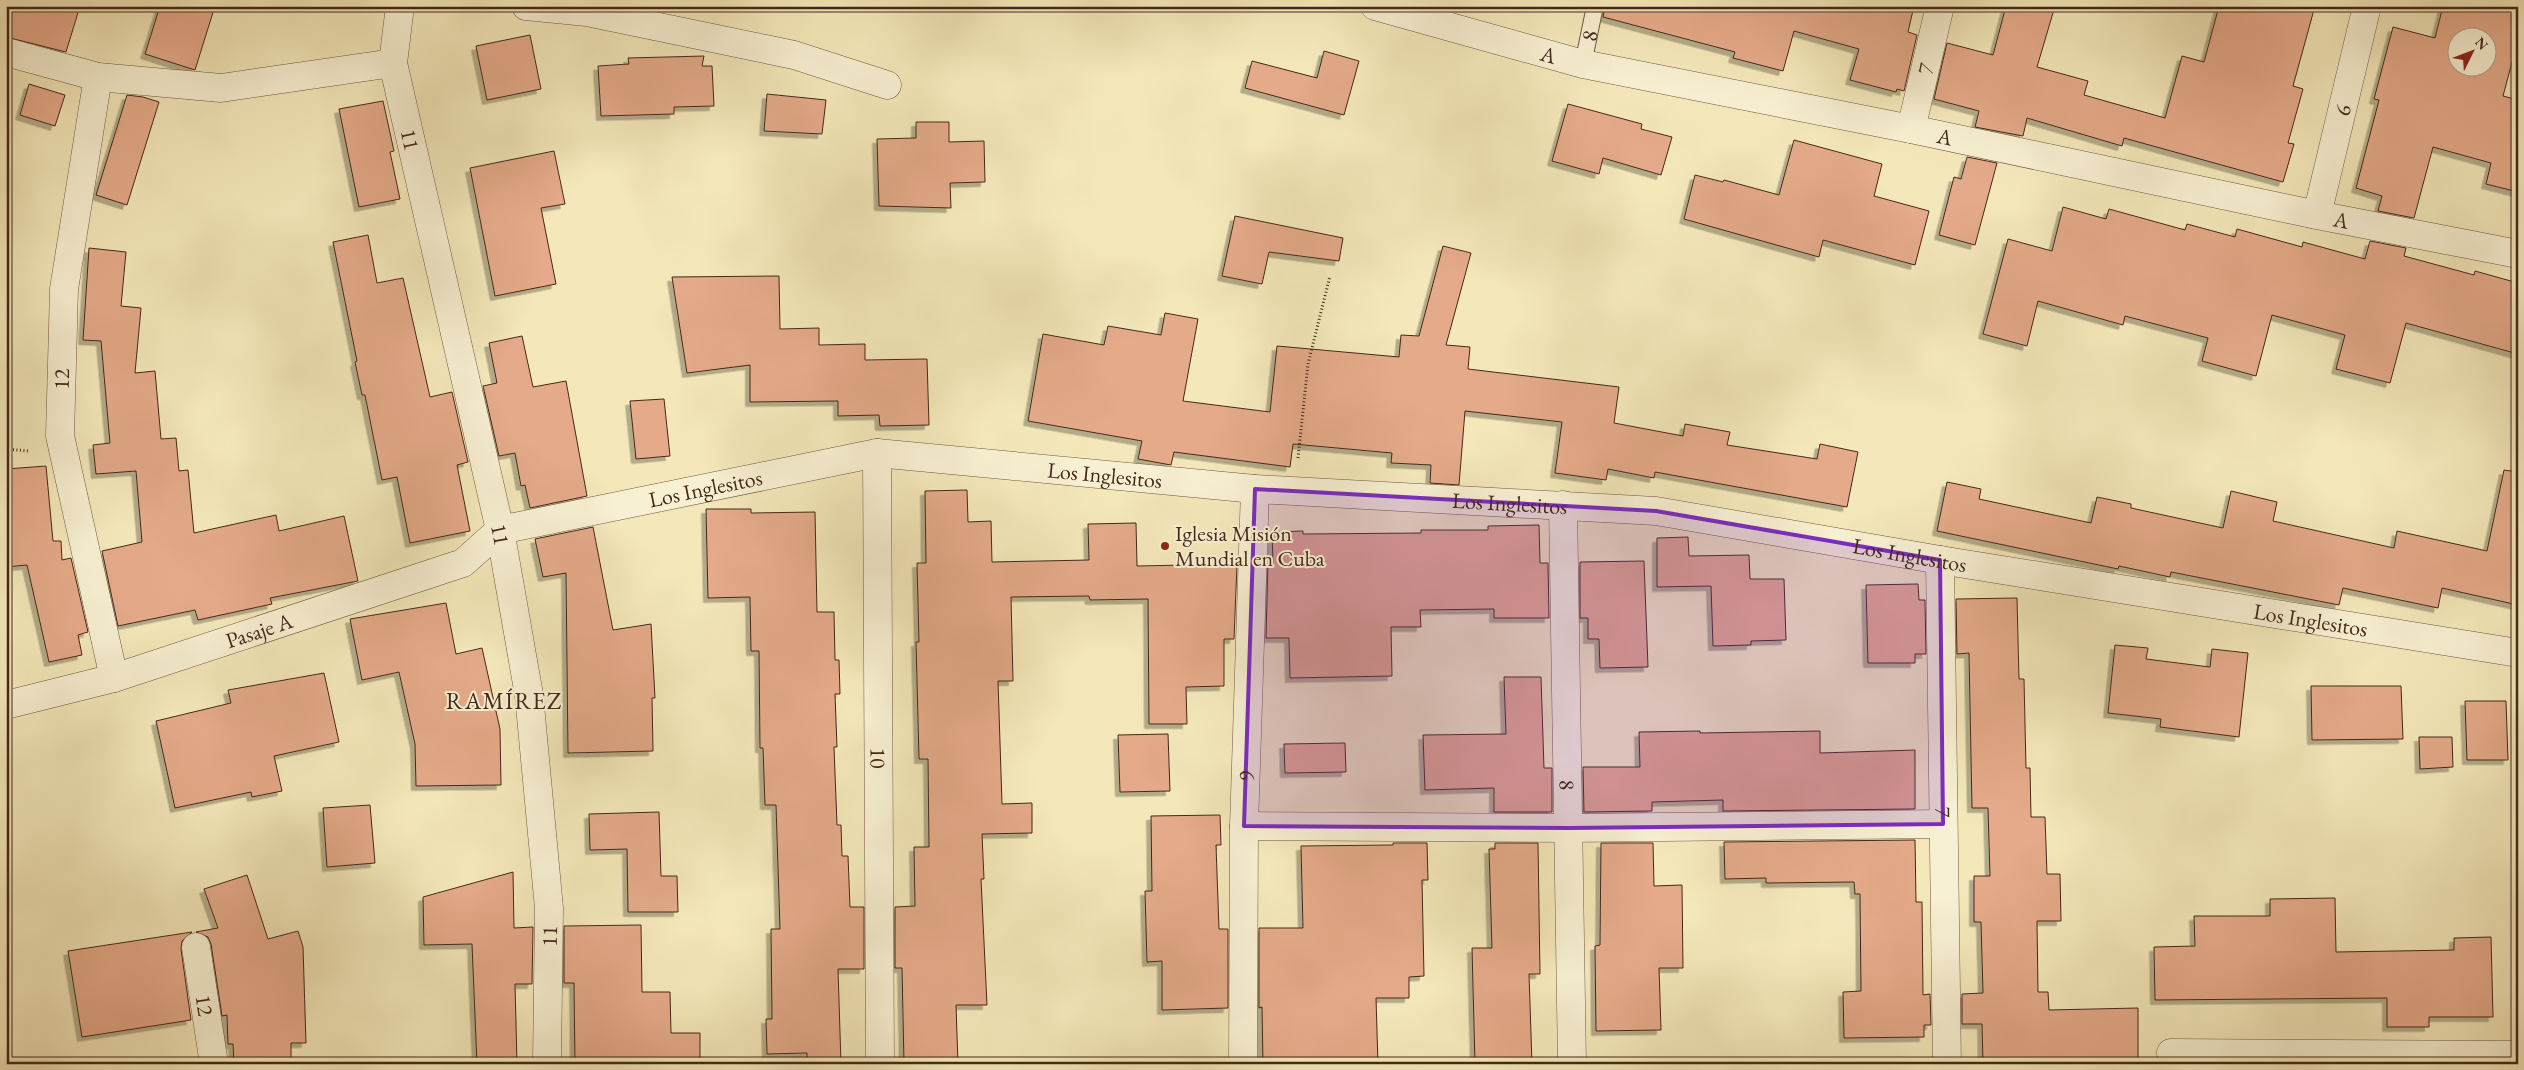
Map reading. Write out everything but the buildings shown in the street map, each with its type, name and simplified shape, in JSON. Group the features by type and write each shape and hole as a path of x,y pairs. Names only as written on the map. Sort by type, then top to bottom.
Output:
{"street":[{"path":"526,6 587,12 794,55 887,85"},
{"name":"A","path":"1374,6 1583,64 1911,129 2317,215 2518,254"},
{"name":"7","path":"1911,129 1940,6"},
{"name":"6","path":"2317,215 2368,6"},
{"name":"11","path":"399,10 393,63 500,530 529,695 549,908 546,1064"},
{"path":"6,52 98,77 221,88 393,63"},
{"name":"12","path":"98,77 64,288 60,436 114,678"},
{"name":"Los Inglesitos","path":"500,530 876,453 1255,489 1656,511 1940,560 2518,653"},
{"name":"10","path":"876,453 880,1064"},
{"name":"9","path":"1243,1064 1244,826 1255,489"},
{"name":"8","path":"1564,505 1572,1064"},
{"name":"Pasaje A","path":"6,705 114,678 463,563 500,530"},
{"name":"7","path":"1940,560 1947,1064"},
{"path":"1244,826 1569,828 1943,824"},
{"name":"12","path":"196,947 214,1064"},
{"path":"2171,1053 2518,1054"}],"lane":[{"name":"8","path":"1583,64 1595,6"}],"path":[{"path":"1294,491 1308,364 1330,276"}],"highlighted area":[{"path":"1255,489 1656,511 1940,560 1943,824 1569,828 1244,826"}],"place":[{"name":"Iglesia Misión Mundial en Cuba","path":"1165,546"}],"district":[{"name":"RAMÍREZ","path":"504,701"}]}
